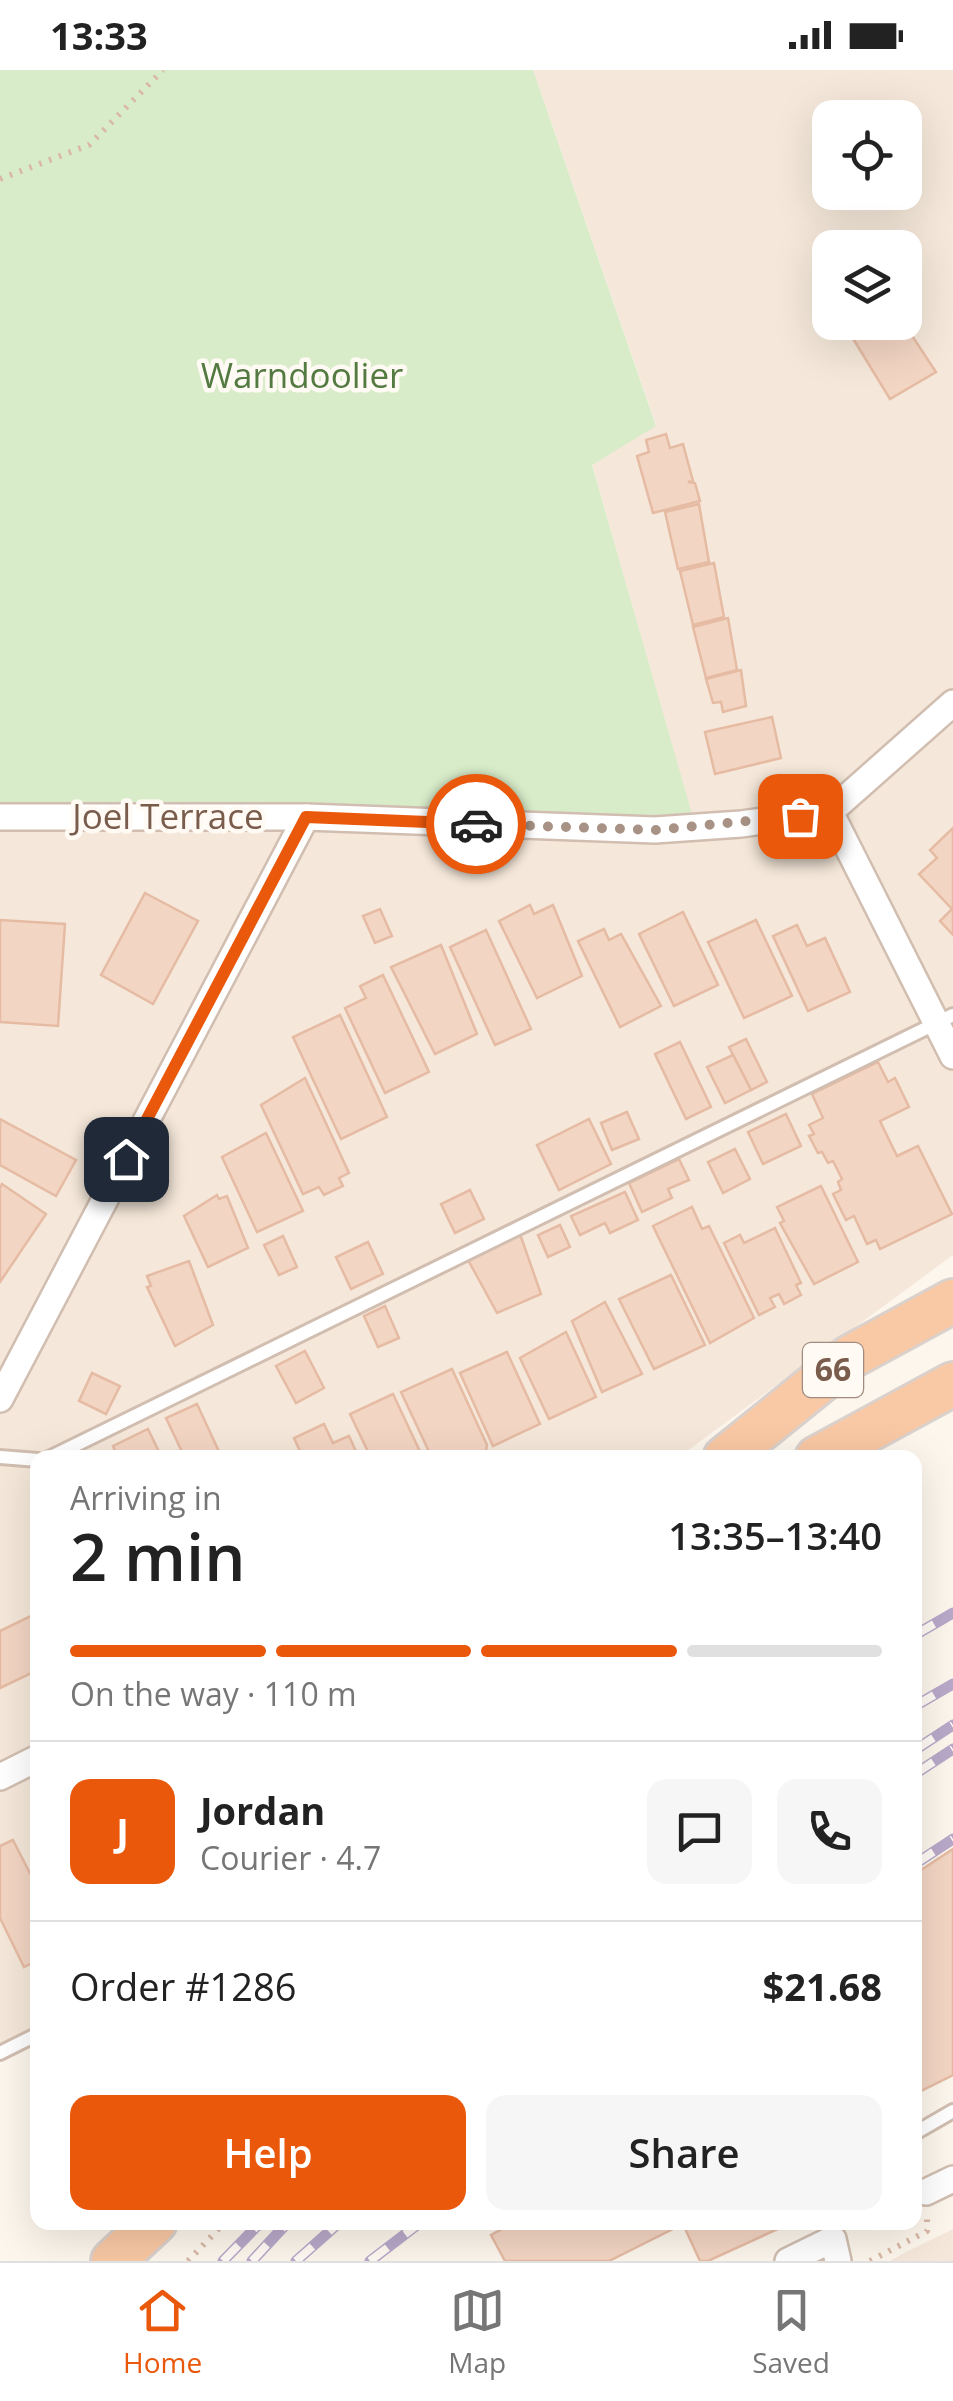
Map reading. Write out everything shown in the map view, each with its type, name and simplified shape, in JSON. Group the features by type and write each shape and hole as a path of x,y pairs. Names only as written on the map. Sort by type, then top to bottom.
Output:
{"highway":[{"name":"66","path":"736,1450 850,1357 953,1301"},
{"name":"66","path":"831,1450 953,1384"},
{"path":"113,2261 146,2230"}],"street":[{"path":"953,702 830,812 944,1019 953,1056"},
{"name":"Joel Terrace","path":"0,817 306,817 655,830 830,812"},
{"path":"0,1399 306,817"},
{"path":"0,1777 30,1762"},
{"path":"926,2192 953,2179"},
{"path":"788,2261 839,2241"}],"lane":[{"path":"64,1450 944,1019"},
{"path":"0,1457 30,1459"},
{"path":"0,2053 30,2038"},
{"path":"922,2129 953,2112"}],"path":[{"path":"0,179 88,145 163,70"},
{"path":"870,2261 927,2231 926,2192"},
{"path":"188,2261 217,2230"}],"shaded area":[{"path":"533,70 953,70 953,1255 688,1450 30,1450 30,2032 0,2049 0,815 691,814 592,464 656,425"},
{"path":"953,2229 953,2261 890,2261 908,2251"}],"green space":[{"name":"Warndoolier","path":"0,70 533,70 656,426 592,465 692,814 741,824 0,817"}],"building":[{"path":"854,340 915,340 936,372 890,399"},
{"path":"666,434 670,448 683,444 693,481 688,482 695,483 700,501 653,513 637,456 649,452 646,440"},
{"path":"699,504 709,562 678,569 665,512"},
{"path":"714,563 724,617 693,625 680,571"},
{"path":"728,618 737,670 706,678 693,627"},
{"path":"741,670 746,706 723,712 721,702 713,703 706,679"},
{"path":"772,717 781,758 715,774 705,732"},
{"path":"953,828 953,935 940,921 952,909 919,874 937,858 930,850"},
{"path":"145,893 198,921 153,1004 101,975"},
{"path":"530,905 534,914 553,905 582,976 537,998 499,921"},
{"path":"380,909 392,936 375,943 363,916"},
{"path":"683,912 718,985 674,1006 639,934"},
{"path":"0,920 65,924 58,1026 0,1022"},
{"path":"756,920 792,996 744,1018 708,942"},
{"path":"797,925 807,946 825,938 850,992 808,1011 773,936"},
{"path":"604,929 609,940 621,934 661,1006 620,1027 578,941"},
{"path":"486,930 531,1029 495,1045 450,947"},
{"path":"441,945 477,1034 435,1054 391,967"},
{"path":"383,975 429,1072 385,1093 345,1008 366,998 360,986"},
{"path":"340,1015 387,1117 341,1139 293,1037"},
{"path":"746,1039 767,1082 751,1090 729,1047"},
{"path":"680,1042 711,1107 686,1119 655,1054"},
{"path":"733,1055 751,1090 725,1103 707,1067"},
{"path":"878,1062 888,1082 895,1078 909,1107 880,1121 897,1156 918,1146 952,1214 880,1249 876,1240 867,1244 854,1216 846,1220 833,1194 841,1190 838,1182 842,1179 833,1161 828,1163 822,1152 818,1153 809,1136 814,1134 809,1125 823,1118 812,1094"},
{"path":"305,1078 349,1173 339,1178 343,1186 324,1195 319,1187 303,1194 261,1105"},
{"path":"627,1112 639,1139 612,1150 601,1123"},
{"path":"786,1114 801,1146 763,1164 748,1132"},
{"path":"0,1119 76,1160 56,1196 0,1165"},
{"path":"589,1119 611,1164 559,1190 537,1145"},
{"path":"266,1133 303,1211 257,1232 222,1157"},
{"path":"735,1149 750,1179 723,1193 708,1162"},
{"path":"679,1159 689,1180 668,1189 672,1198 642,1212 629,1183"},
{"path":"2,1184 46,1214 0,1282 0,1188"},
{"path":"821,1186 858,1262 814,1284 780,1223 784,1221 777,1207"},
{"path":"470,1190 484,1219 455,1233 441,1204"},
{"path":"625,1192 638,1220 610,1233 605,1223 580,1235 571,1216"},
{"path":"217,1195 219,1199 227,1196 248,1248 208,1267 184,1216"},
{"path":"692,1207 702,1229 709,1226 754,1318 710,1343 653,1226"},
{"path":"560,1225 570,1247 548,1257 538,1235"},
{"path":"775,1228 801,1283 796,1285 801,1295 784,1304 779,1294 770,1298 775,1307 759,1315 724,1243 740,1235 744,1243"},
{"path":"520,1234 541,1294 497,1313 467,1258"},
{"path":"283,1236 297,1267 279,1275 264,1245"},
{"path":"368,1242 383,1274 351,1289 336,1257"},
{"path":"189,1261 213,1325 175,1346 147,1287 151,1286 147,1276"},
{"path":"671,1275 705,1345 654,1369 619,1299"},
{"path":"605,1302 642,1374 602,1392 572,1321"},
{"path":"385,1306 399,1338 378,1347 364,1316"},
{"path":"566,1332 596,1397 549,1419 520,1358"},
{"path":"305,1351 324,1388 296,1403 276,1366"},
{"path":"507,1352 540,1424 493,1446 460,1373"},
{"path":"452,1369 486,1450 428,1450 401,1392"},
{"path":"92,1373 120,1386 106,1414 79,1401"},
{"path":"393,1394 419,1450 367,1450 350,1414"},
{"path":"197,1404 218,1450 181,1450 166,1418"},
{"path":"324,1424 333,1443 349,1436 355,1450 299,1450 294,1438"},
{"path":"148,1429 158,1450 115,1450 113,1446"},
{"path":"30,1616 30,1674 0,1688 0,1631"},
{"path":"13,1840 30,1873 30,1964 24,1967 0,1918 0,1846"},
{"path":"953,1849 953,2075 922,2090 922,1869"},
{"path":"500,2230 671,2230 609,2261 505,2261 491,2235"},
{"path":"686,2230 776,2230 708,2261 700,2261"}],"railway":[{"path":"922,1631 953,1613"},
{"path":"922,1702 953,1684"},
{"path":"922,1745 953,1725"},
{"path":"922,1769 953,1749"},
{"path":"922,1859 953,1839"},
{"path":"223,2261 253,2230"},
{"path":"252,2261 281,2230"},
{"path":"296,2261 331,2230"},
{"path":"370,2261 411,2230"}],"way so far":[{"path":"476,824 655,830 800,816"}],"route":[{"path":"126,1159 306,817 476,824"}]}
